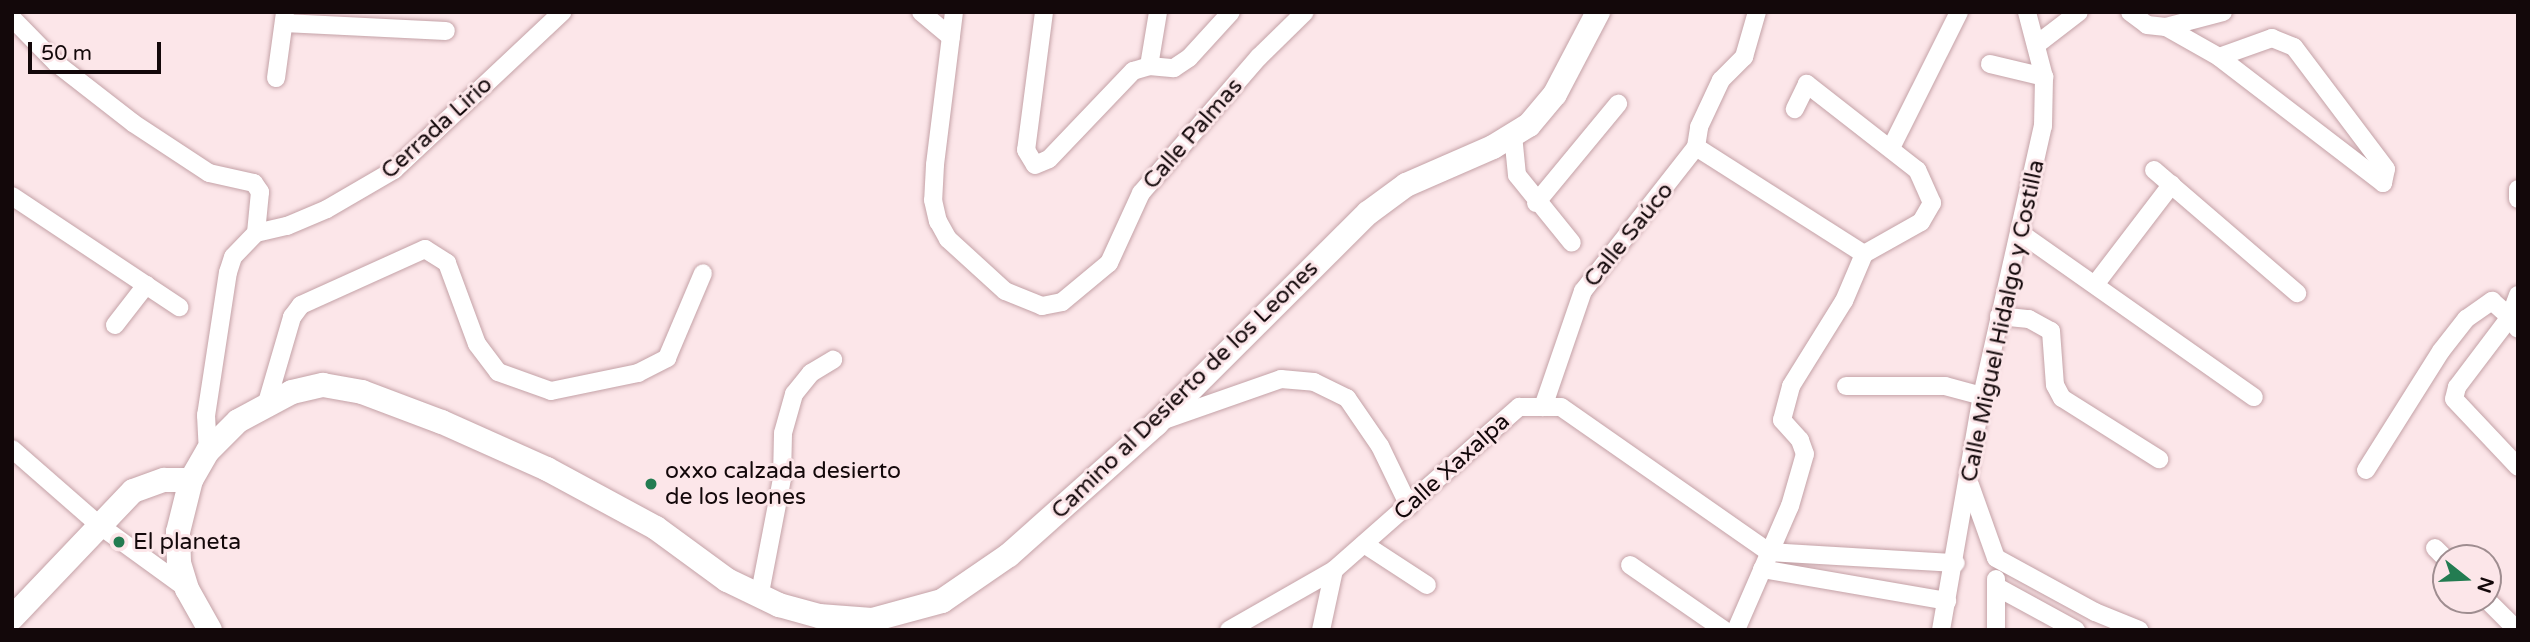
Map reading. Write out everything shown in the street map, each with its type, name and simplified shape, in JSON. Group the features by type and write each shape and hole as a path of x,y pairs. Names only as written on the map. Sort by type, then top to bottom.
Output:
{"main road":[{"name":"Camino al Desierto de los Leones","path":"210,630 187,589 179,562 178,532 191,480 208,451 238,421 306,388 342,387 442,422 547,469 656,528 759,598 819,616 872,620 942,601 1009,555 1156,424 1368,213 1406,186 1529,125 1555,94 1598,12"},
{"path":"12,618 133,491 164,480 191,480"}],"street":[{"name":"Cerrada Lirio","path":"256,233 287,226 327,209 394,170 562,12"},
{"path":"920,12 951,37"},
{"name":"Calle Palmas","path":"954,12 935,165 933,200 938,221 948,239 1005,290 1042,306 1062,302 1109,263 1141,193 1259,57 1305,12"},
{"path":"1044,12 1026,149 1035,165 1049,159 1133,71 1149,66 1174,68 1189,58 1231,12"},
{"path":"1149,66 1158,12"},
{"path":"1757,12 1744,57 1721,80 1699,127 1696,147 1864,254"},
{"path":"1891,148 1959,12"},
{"name":"Calle Miguel Hidalgo y Costilla","path":"1941,630 1956,563 1982,396 2043,126 2044,77 2027,12"},
{"path":"2036,45 2079,12"},
{"path":"2130,12 2147,25 2166,27 2223,12"},
{"path":"12,18 56,63 134,122 209,173 254,183 260,192 256,233 233,257 228,272 206,415 208,451"},
{"path":"276,78 284,18 446,31"},
{"path":"2166,27 2218,57 2383,183 2386,169 2294,47 2272,37 2218,57"},
{"path":"1990,64 2044,77"},
{"path":"1736,630 1790,506 1805,454 1800,440 1782,420 1785,405 1802,364 1844,301 1864,254 1921,222 1932,203 1917,170 1807,84 1795,109"},
{"path":"1536,203 1618,104"},
{"path":"1513,135 1517,175 1536,203 1572,243"},
{"name":"Calle Saúco","path":"1542,407 1583,291 1696,147"},
{"path":"2154,170 2297,293"},
{"path":"2097,282 2172,184"},
{"path":"2518,189 2518,199"},
{"path":"12,196 178,307"},
{"path":"2019,232 2097,282 2254,397"},
{"path":"266,406 292,317 301,305 425,249 446,263 477,344 498,372 551,391 638,373 667,358 703,273"},
{"path":"115,325 146,285"},
{"path":"2518,295 2514,323 2455,394 2455,399 2518,467"},
{"path":"2366,470 2424,376 2466,318 2492,301 2514,323"},
{"path":"1999,317 2029,319 2051,331 2054,385 2063,398 2158,459"},
{"path":"759,598 782,478 788,415 794,394 811,373 833,360"},
{"path":"1156,424 1220,397 1281,379 1314,382 1347,398 1380,446 1409,506"},
{"path":"1846,386 1945,386 1982,396"},
{"name":"Calle Xaxalpa","path":"1229,630 1334,570 1519,407 1542,407"},
{"path":"1542,407 1561,407 1769,552 1956,563"},
{"path":"12,449 99,525 187,589"},
{"path":"1969,483 1996,558 1996,630"},
{"path":"1364,544 1427,585"},
{"path":"1996,558 2095,612 2139,630"},
{"path":"1630,565 1724,630"},
{"path":"1762,569 1947,601"},
{"path":"1321,630 1334,570"},
{"path":"1997,587 2076,630"},
{"path":"2501,614 2517,630"}],"place":[{"name":"oxxo calzada desierto de los leones","path":"651,484"},
{"name":"El planeta","path":"119,542"}]}
